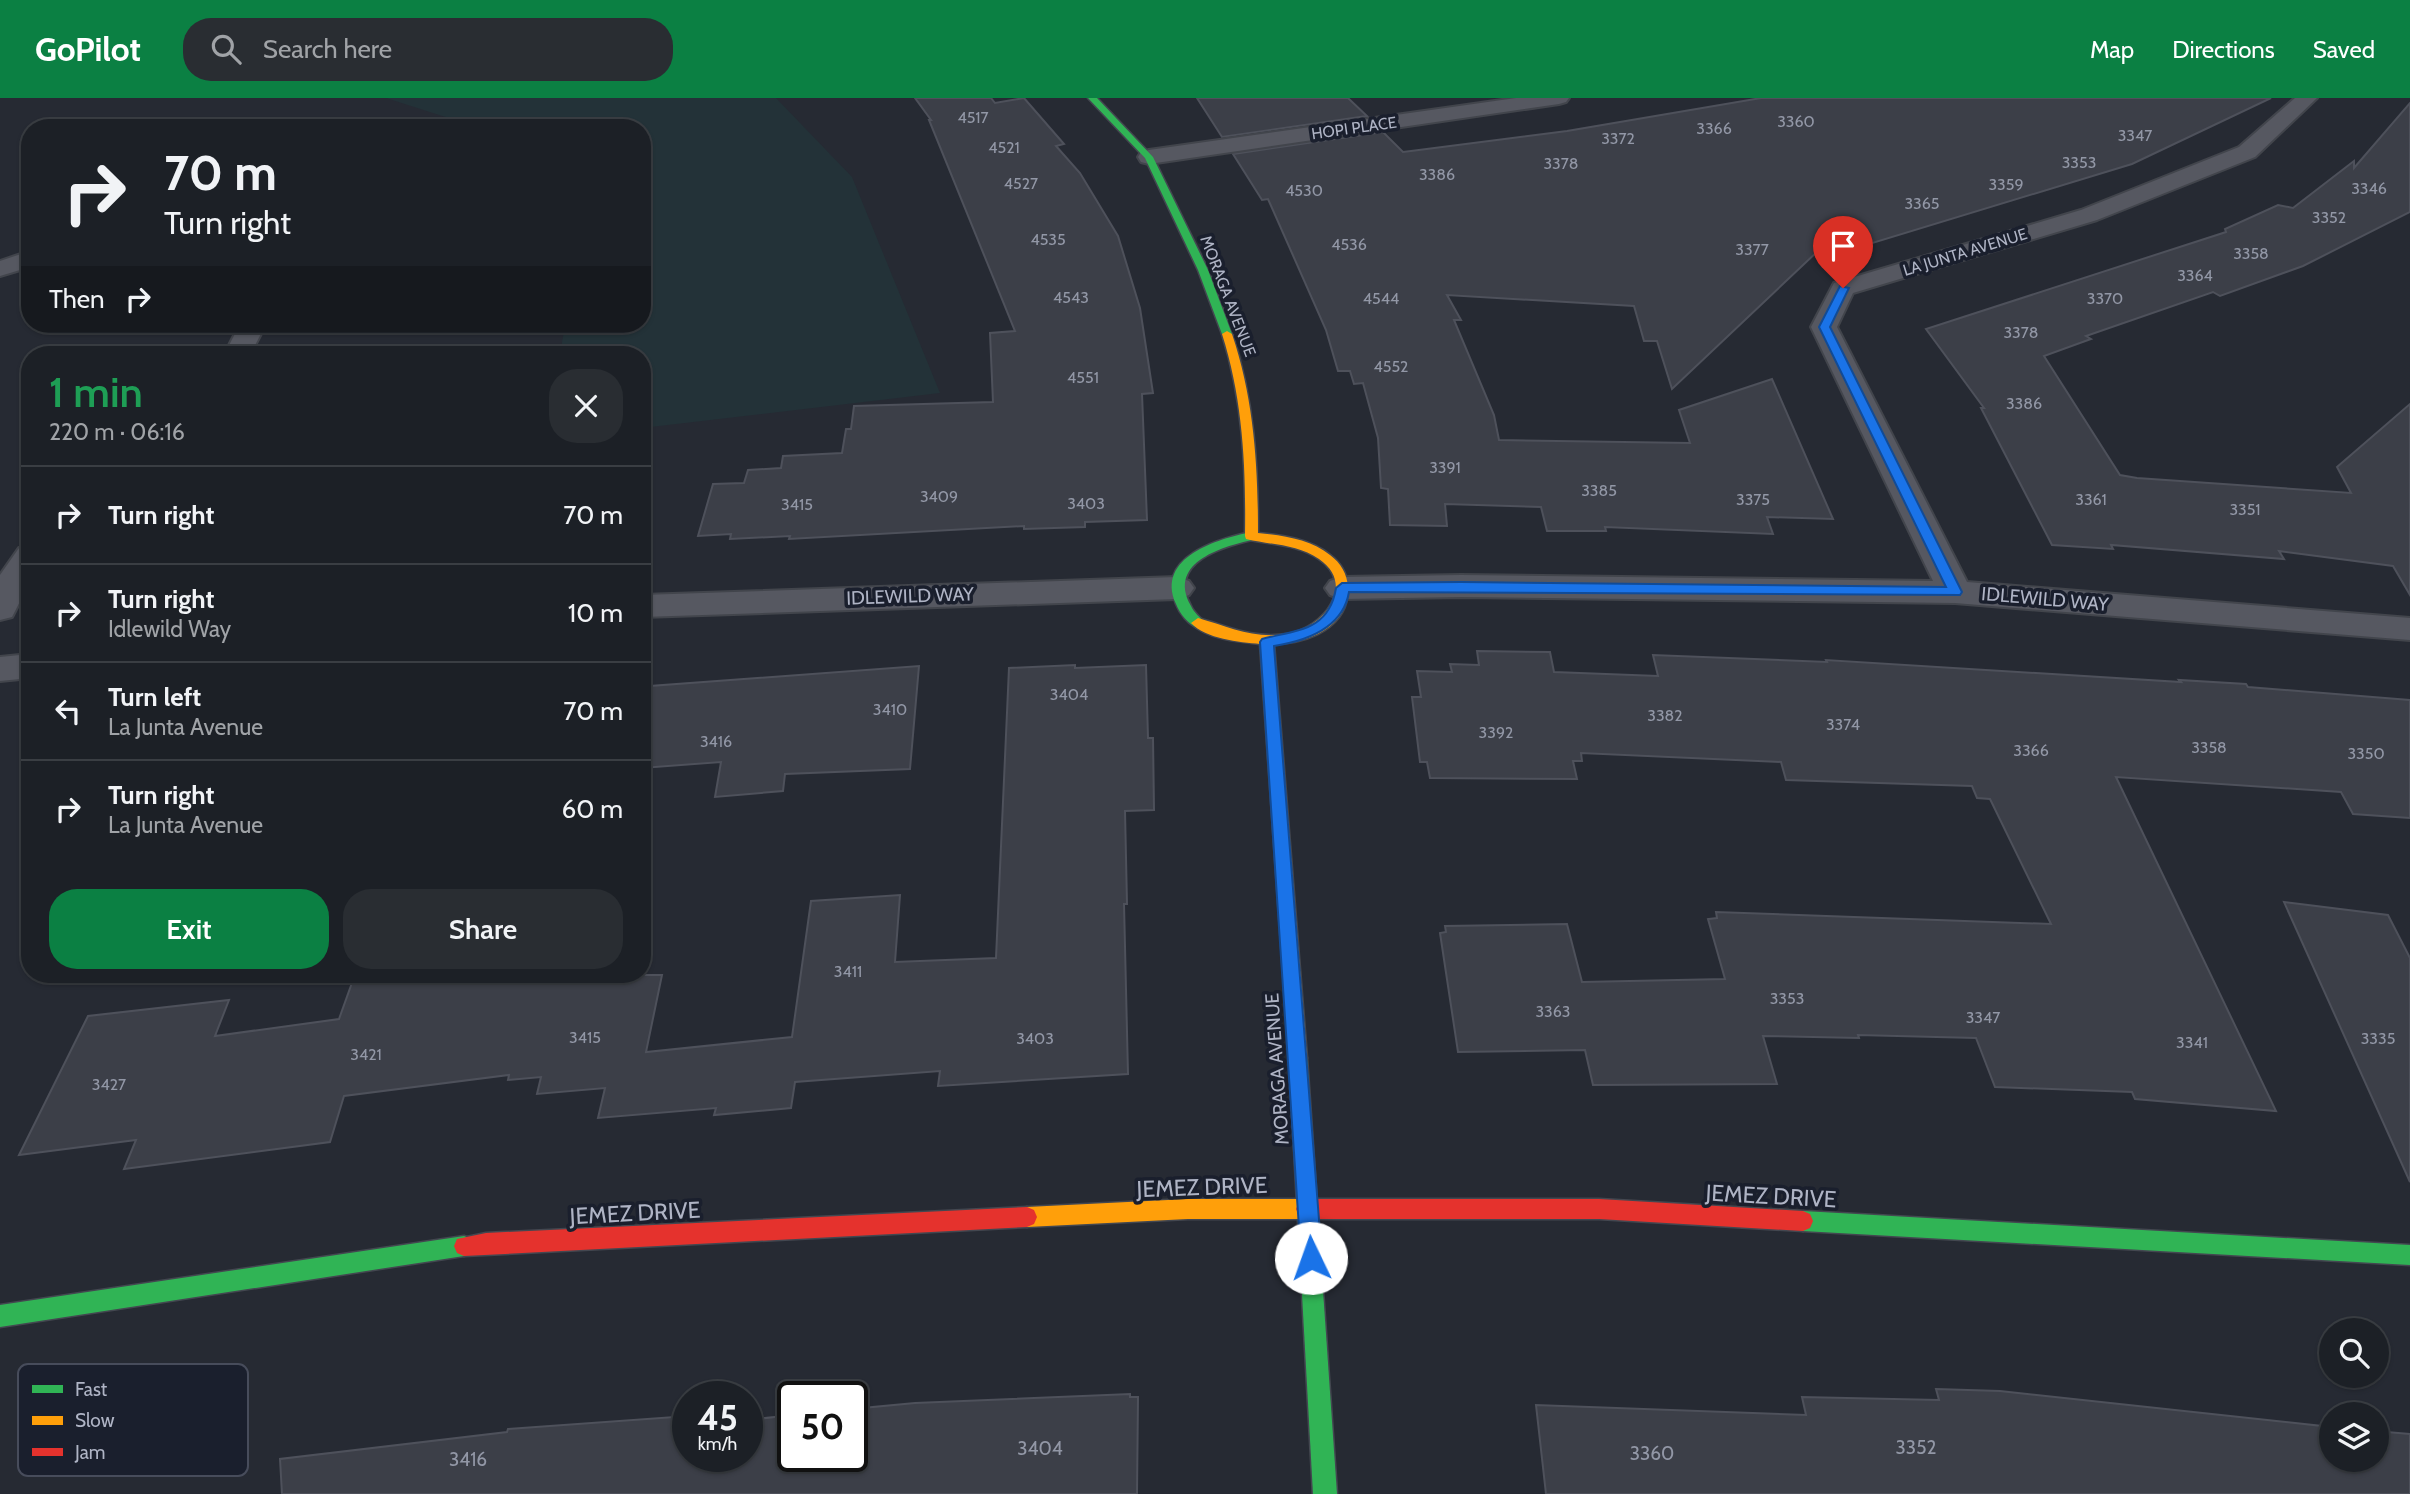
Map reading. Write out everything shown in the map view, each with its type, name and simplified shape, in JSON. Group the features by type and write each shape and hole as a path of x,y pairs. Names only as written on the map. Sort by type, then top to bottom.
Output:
{"main road":[{"name":"MORAGA AVENUE","path":"1092,98 1149,157 1203,270 1236,359 1253,474 1251,536"},
{"path":"1251,536 1278,538 1303,544 1323,556 1337,570 1342,588 1340,604 1322,624 1291,638 1267,642 1239,640 1214,632 1194,620 1182,605 1177,588 1181,573 1192,559 1208,547 1251,536"},
{"name":"MORAGA AVENUE","path":"1267,642 1309,1207 1325,1494"},
{"name":"JEMEZ DRIVE","path":"0,1316 486,1243 1188,1209 1599,1209 2410,1255"}],"street":[{"name":"HOPI PLACE","path":"1149,157 1559,98"},
{"name":"LA JUNTA AVENUE","path":"1955,592 1824,327 1843,288 2089,215 2248,152 2308,98"},
{"path":"0,269 21,261"},
{"path":"0,609 21,566"},
{"name":"IDLEWILD WAY","path":"1342,588 1461,586 1955,592 2410,629"},
{"name":"IDLEWILD WAY","path":"651,606 1177,588"},
{"path":"0,669 21,667"}],"shaded area":[{"path":"386,98 776,98 852,177 940,393 651,427 651,346 561,346 564,333 651,333 651,119 452,119"}],"building":[{"path":"915,98 991,98 995,103 1024,98 1064,144 1056,146 1080,173 1118,236 1140,308 1153,393 1142,394 1147,520 1085,522 1085,527 1024,529 1024,526 789,539 790,536 730,539 731,534 698,536 713,484 744,483 748,470 781,468 783,456 842,453 846,429 851,429 854,406 993,402 990,333 1015,331 931,120"},
{"path":"1197,98 1348,98 1367,116 1222,137"},
{"path":"1761,98 2271,98 2132,164 1856,248 1852,246 1827,253 1820,249 1672,389 1657,341 1644,341 1634,306 1447,295 1461,320 1454,320 1494,415 1499,440 1690,443 1679,410 1772,379 1833,519 1767,517 1773,534 1605,527 1606,531 1547,531 1541,507 1445,504 1447,526 1390,525 1388,489 1381,488 1378,438 1363,383 1354,384 1350,371 1338,371 1326,330 1268,199 1262,200 1233,154 1383,132 1403,152 1567,131"},
{"path":"2410,103 2410,212 2303,266 2220,296 2213,292 2086,336 2091,339 2044,356 2120,475 2137,478 2351,493 2337,467 2410,404 2410,595 2393,566 2279,551 2284,559 2111,545 2113,549 2052,545 1981,408 1984,408 1926,329 2226,232 2225,229 2278,205 2293,208 2354,161 2354,168"},
{"path":"1477,651 1550,652 1554,672 1658,676 1653,655 1827,662 1826,660 2246,684 2248,687 2410,700 2410,818 2353,814 2341,792 2116,777 2276,1111 2135,1099 2132,1092 1995,1087 1976,1038 1763,1036 1777,1084 1593,1085 1585,1050 1458,1052 1440,933 1446,932 1445,926 1567,924 1582,982 1725,979 1708,919 1717,918 1716,912 2051,924 1990,799 1977,798 1972,786 1786,780 1781,762 1581,753 1582,761 1573,761 1577,779 1430,778 1427,762 1420,762 1412,697 1421,697 1417,671 1452,672 1450,664 1479,665"},
{"path":"1146,665 1148,738 1153,738 1154,810 1125,811 1128,1074 938,1086 940,1071 795,1082 791,1108 714,1115 716,1108 598,1118 605,1088 537,1094 541,1077 508,1080 509,1075 344,1096 330,1142 124,1169 136,1140 19,1155 88,1016 229,1000 215,1036 339,1019 352,983 651,983 651,975 662,975 646,1052 792,1037 811,901 900,895 895,962 996,958 1009,668"},
{"path":"919,666 910,769 785,774 783,791 715,797 721,762 651,767 651,686"},
{"path":"2284,902 2388,915 2410,958 2410,1182"},
{"path":"1936,1389 2000,1391 2319,1426 2319,1472 2389,1472 2389,1432 2410,1434 2410,1494 1546,1494 1536,1405 1806,1415 1802,1397 1939,1400"},
{"path":"1130,1394 1130,1397 1138,1397 1137,1494 282,1494 280,1459 507,1432 508,1429 672,1417 672,1472 763,1472 763,1418 777,1417 777,1472 868,1472 868,1407"}],"traffic: fast":[{"path":"1092,98 1149,157 1203,270 1227,334"},
{"path":"1198,623 1185,608 1180,595 1180,577 1185,567 1203,551 1251,536"},
{"path":"1298,1058 1325,1494"},
{"path":"1803,1221 2410,1255"},
{"path":"0,1316 464,1246"}],"traffic: slow":[{"path":"1227,334 1235,358 1245,408 1251,485 1251,536"},
{"path":"1198,623 1229,635 1266,640 1285,639 1319,628 1335,612 1341,596 1340,578 1334,566 1324,556 1295,543 1251,536"},
{"path":"1267,642 1298,1058"},
{"path":"1027,1217 1188,1209 1306,1209"}],"traffic: jam":[{"path":"1306,1209 1599,1209 1803,1221"},
{"path":"464,1246 1027,1217"}],"route":[{"path":"1311,1258 1267,642 1291,638 1313,630 1330,618 1340,604 1342,588 1461,586 1955,592 1824,327 1843,288"}]}
